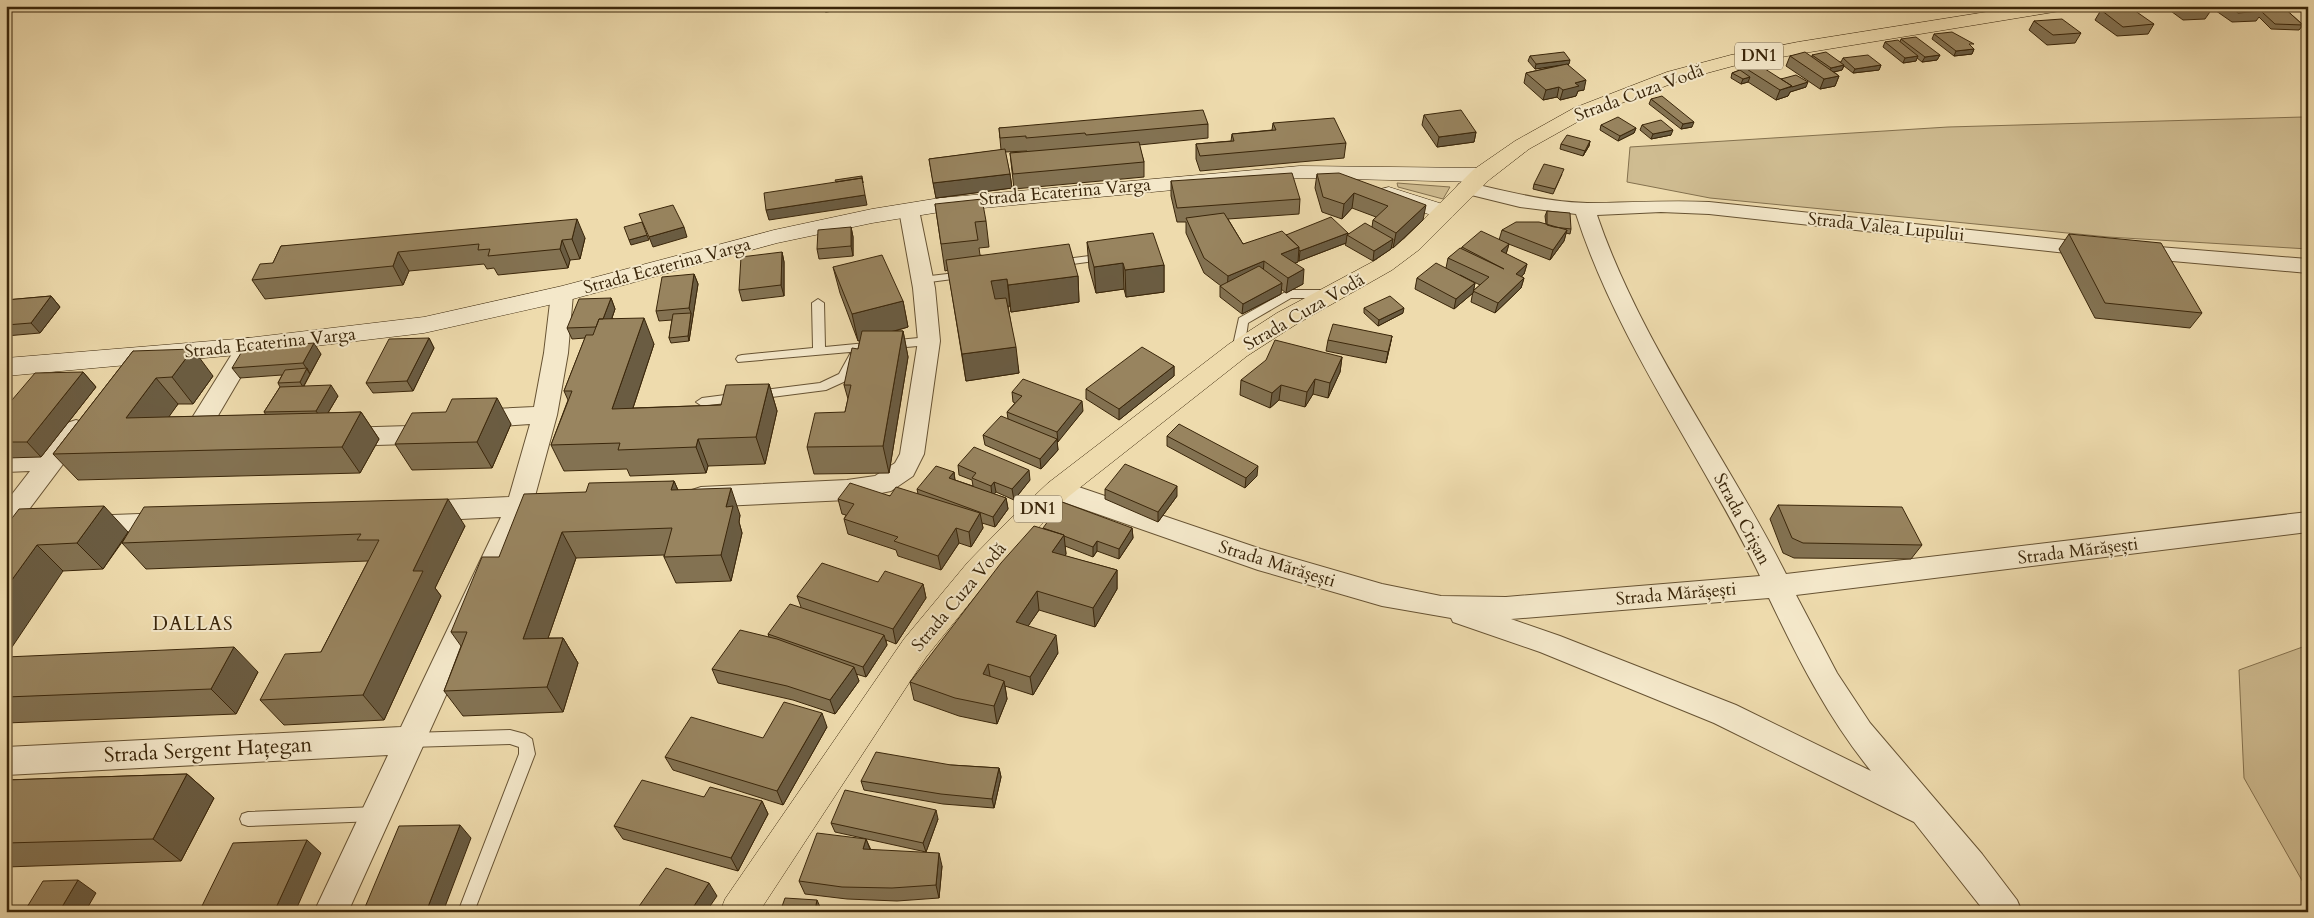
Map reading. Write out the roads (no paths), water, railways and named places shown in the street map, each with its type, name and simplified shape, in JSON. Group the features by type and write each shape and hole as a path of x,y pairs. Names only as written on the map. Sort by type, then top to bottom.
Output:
{"main road":[{"name":"Strada Cuza Vodă","path":"738,912 915,648 979,570 1058,490 1238,350 1286,319 1384,265 1412,244 1473,181 1539,134 1581,112 1674,76 1731,61 1798,48 2060,6"},
{"name":"Strada Ecaterina Varga","path":"6,367 248,346 424,325 562,294 774,238 909,210 981,200 1300,172 1473,181"},
{"name":"Strada Ecaterina Varga","path":"1329,173 1444,212"}],"street":[{"name":"Strada Valea Lupului","path":"1473,181 1520,200 1585,209 1661,206 1709,208 2056,246 2308,266"},
{"name":"Strada Crișan","path":"1585,209 1606,272 1644,344 1746,521 1818,670 1859,732 1926,814 1952,842 2005,912"},
{"path":"678,498 847,490 882,484 904,469 912,454 929,341 922,280 909,210"},
{"path":"331,912 519,506 545,416 556,353 562,294"},
{"path":"221,439 191,440 248,346"},
{"path":"113,379 130,357"},
{"path":"12,526 51,461 90,409"},
{"path":"320,437 409,435 473,419 545,416"},
{"path":"6,463 51,461"},
{"name":"Strada Mărășești","path":"1058,490 1258,560 1382,596 1441,607 1506,608 1777,586 2308,522"},
{"path":"401,512 578,503"},
{"path":"63,527 186,522"},
{"name":"Strada Crișan","path":"1441,607 1550,644 1725,714 1926,814"},
{"name":"Strada Sergent Hațegan","path":"6,761 410,740"}],"lane":[{"path":"1048,264 1116,256"},
{"path":"922,280 971,274"},
{"path":"818,303 819,352"},
{"path":"742,359 929,341"},
{"path":"702,402 822,387 834,383 844,377 859,348"},
{"path":"410,740 510,737 520,739 527,744 527,754 466,912"},
{"path":"248,819 376,814"}],"district":[{"name":"DALLAS","path":"193,624"}]}
